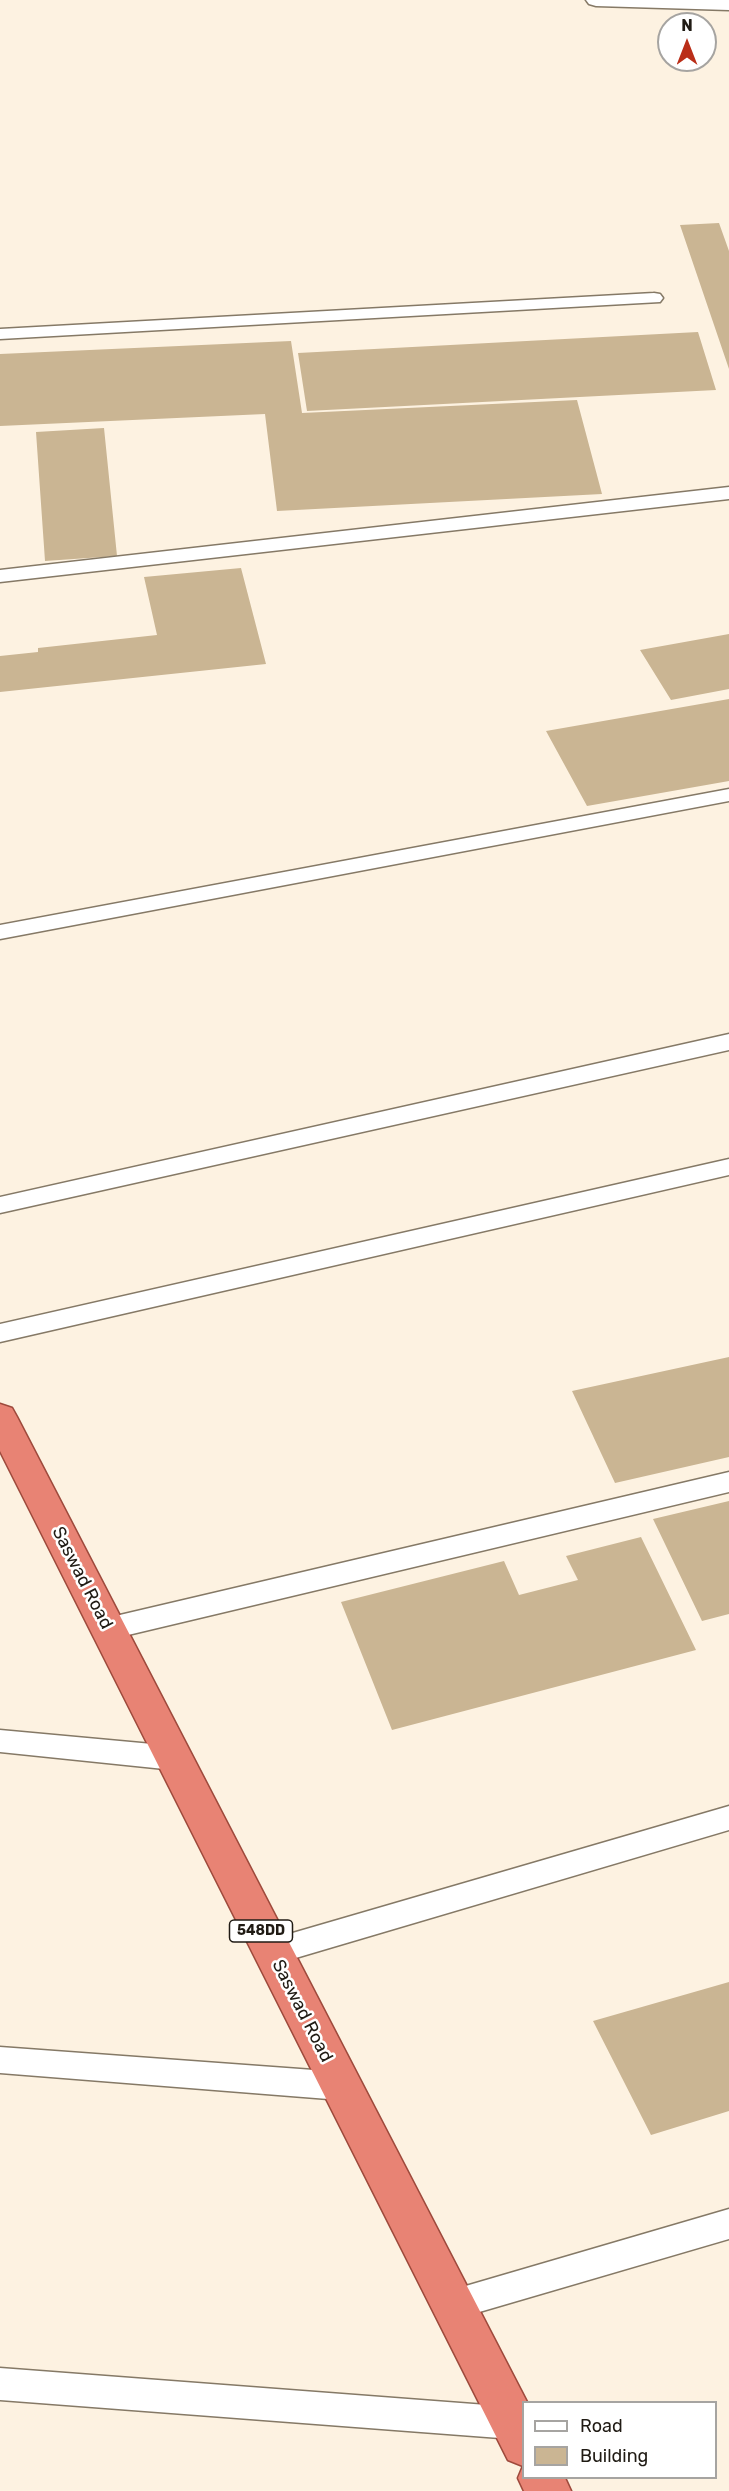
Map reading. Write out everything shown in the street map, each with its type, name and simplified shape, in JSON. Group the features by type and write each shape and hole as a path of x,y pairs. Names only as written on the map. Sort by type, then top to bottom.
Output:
{"highway":[{"name":"Saswad Road","path":"0,1417 518,2433"}],"street":[{"path":"596,0 729,4"}],"lane":[{"path":"0,334 654,298"},
{"path":"0,576 729,493"},
{"path":"0,932 729,795"},
{"path":"0,1205 729,1041"},
{"path":"0,1333 729,1167"},
{"path":"107,1629 729,1482"},
{"path":"0,1741 174,1758"},
{"path":"272,1952 729,1818"},
{"path":"0,2060 341,2086"},
{"path":"452,2305 729,2224"},
{"path":"0,2384 518,2433"}],"building":[{"path":"719,223 729,251 729,369 680,225"},
{"path":"698,332 716,390 307,411 298,353"},
{"path":"291,341 302,413 577,400 602,494 277,511 265,414 0,426 0,354"},
{"path":"104,428 117,556 45,561 36,432"},
{"path":"241,568 266,664 0,692 0,656 38,652 38,648 157,635 144,577"},
{"path":"729,634 729,689 671,700 640,650"},
{"path":"729,699 729,781 587,806 546,731"},
{"path":"729,1357 729,1457 615,1483 572,1391"},
{"path":"729,1501 729,1614 702,1621 653,1519"},
{"path":"641,1537 696,1650 392,1730 341,1602 504,1561 519,1595 578,1580 566,1556"},
{"path":"729,1982 729,2111 651,2135 593,2021"}]}
